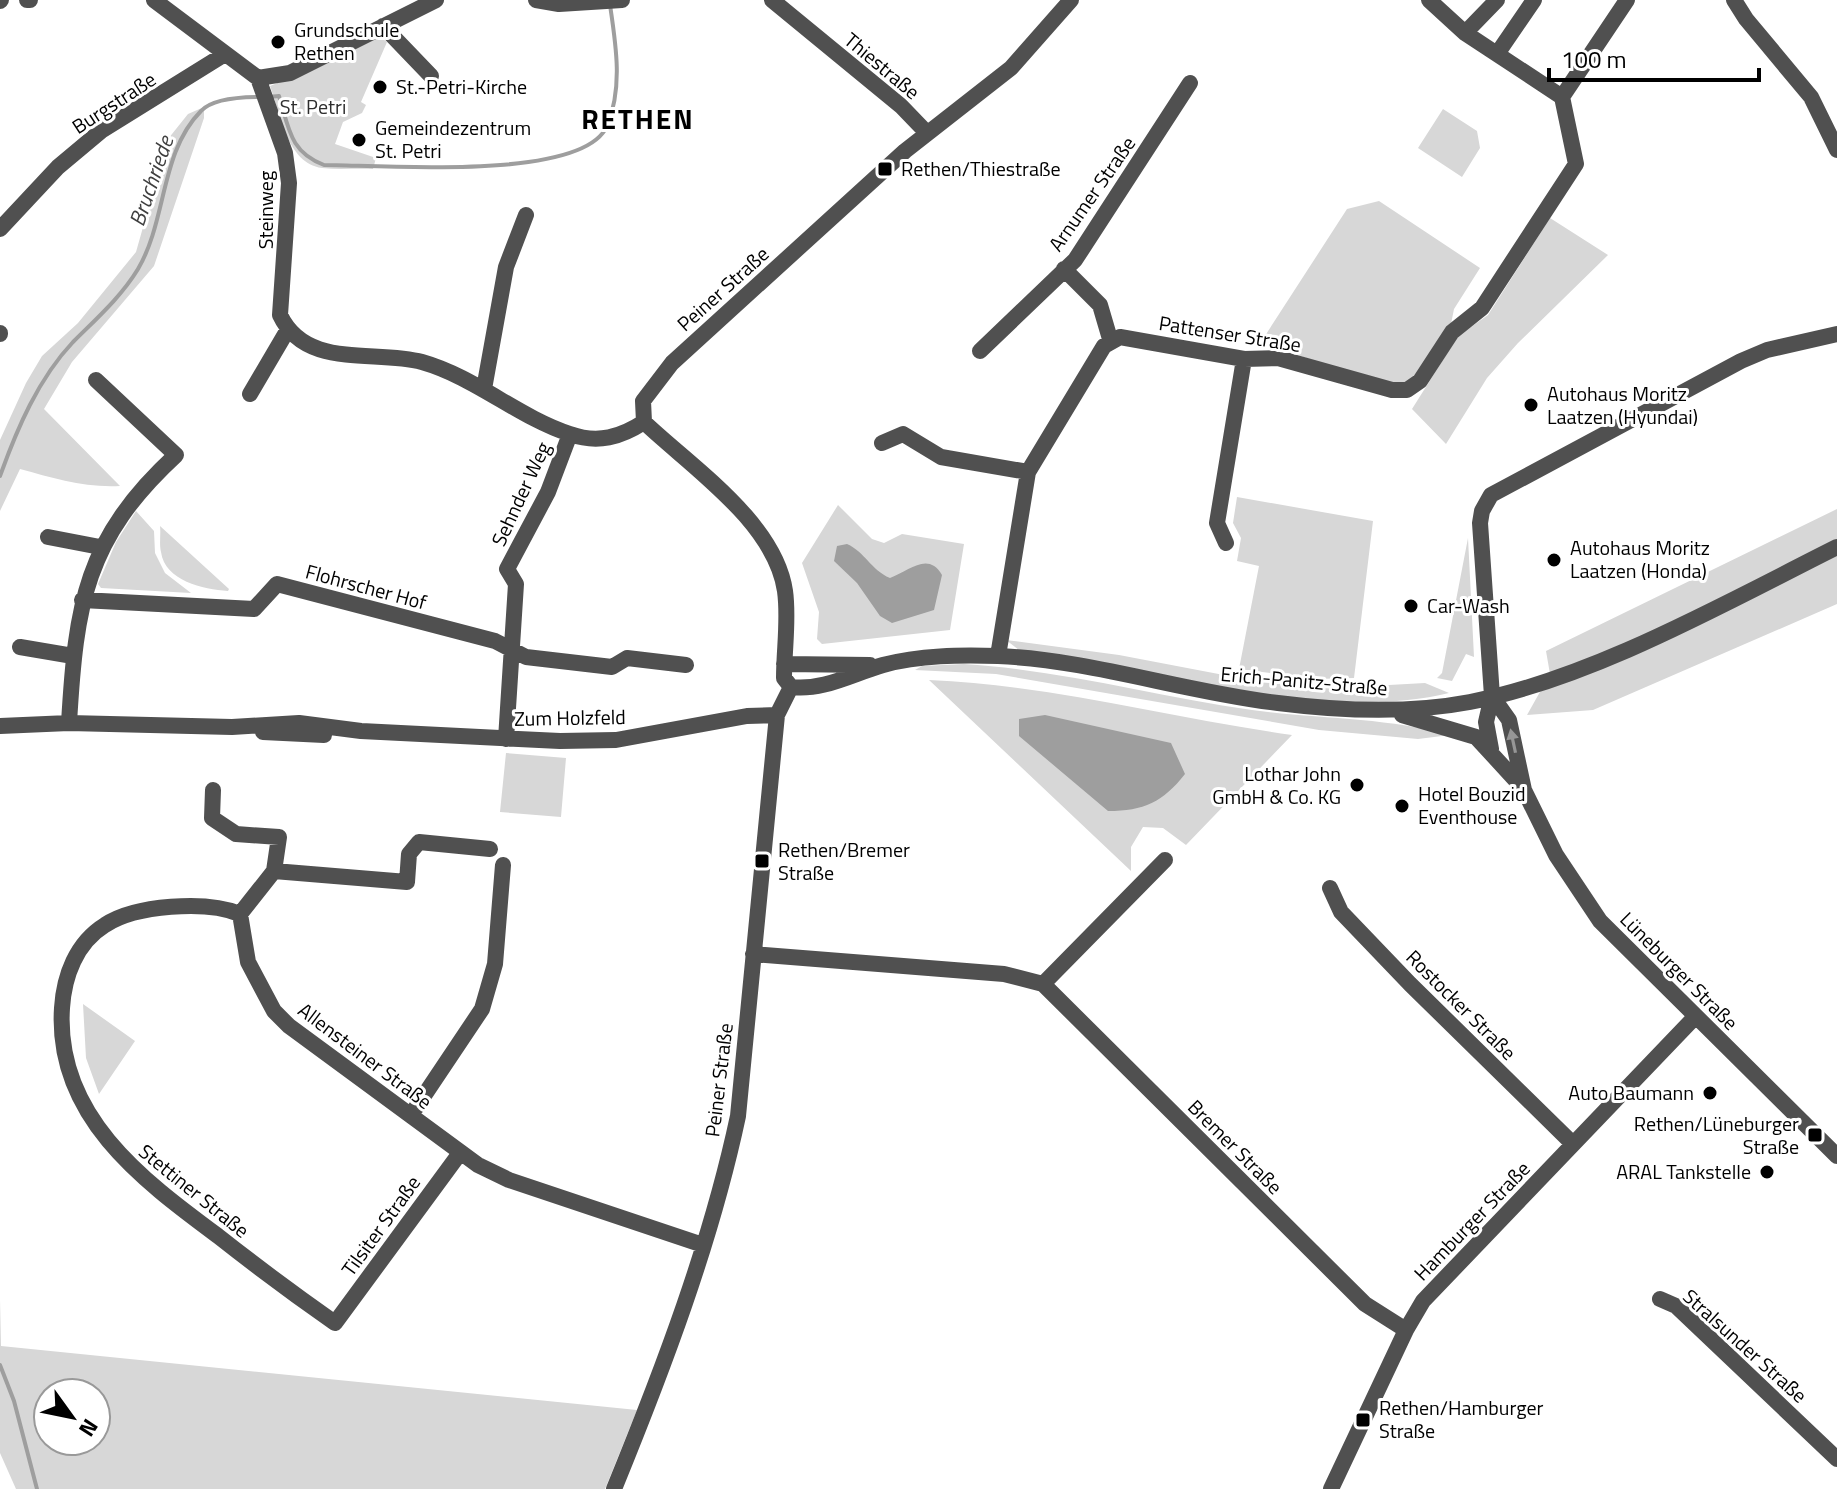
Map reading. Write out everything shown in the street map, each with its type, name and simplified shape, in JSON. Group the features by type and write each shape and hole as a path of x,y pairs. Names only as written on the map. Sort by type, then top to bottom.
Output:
{"street":[{"path":"154,0 225,54 261,90 436,0"},
{"path":"537,0 559,4 622,0"},
{"name":"Thiestraße","path":"772,0 901,106 927,133"},
{"name":"Peiner Straße","path":"644,422 643,401 672,363 927,133 1011,68 1071,0"},
{"path":"1429,0 1465,33 1562,97 1627,0"},
{"path":"1465,33 1497,0"},
{"path":"1497,54 1534,0"},
{"path":"1734,0 1811,97 1837,150"},
{"path":"383,26 431,76"},
{"name":"Burgstraße","path":"0,229 58,167 101,131 225,54"},
{"name":"Arnumer Straße","path":"980,351 1064,269 1108,211 1190,83"},
{"name":"Steinweg","path":"261,90 285,153 289,183 280,315 287,331"},
{"name":"Pattenser Straße","path":"1110,339 1120,337 1244,359 1278,358 1392,390 1407,390 1420,381 1452,332 1482,308 1576,164 1562,97"},
{"path":"484,389 506,267 526,215"},
{"path":"998,656 1028,472 1110,339 1100,305 1064,269"},
{"path":"250,394 287,331 331,352 420,361 484,389 570,434 621,437 644,422 717,484 768,548 785,586 784,678 791,687"},
{"path":"1491,749 1486,722 1492,696 1480,523 1491,495 1741,361 1767,350 1837,334"},
{"path":"1226,543 1217,523 1244,359"},
{"path":"69,723 73,656 82,600 100,547 130,501 176,455 96,380"},
{"name":"Sehnder Weg","path":"510,649 516,584 507,569 548,492 570,434"},
{"path":"882,443 903,434 941,457 1028,472"},
{"path":"48,537 100,547"},
{"name":"Erich-Panitz-Straße","path":"791,687 810,689 883,665 912,659 998,656 1048,661 1263,701 1382,711 1469,702 1522,689 1603,658 1837,547"},
{"name":"Flohrscher Hof","path":"82,600 254,609 277,584 495,641 510,649"},
{"path":"20,647 73,656"},
{"path":"506,739 510,649 526,657 612,667 627,658 686,665"},
{"name":"Erich-Panitz-Straße","path":"784,664 883,665"},
{"name":"Peiner Straße","path":"614,1489 643,1417 727,1167 738,1116 777,715 791,687"},
{"name":"Lüneburger Straße","path":"1492,696 1509,720 1524,790"},
{"name":"Lüneburger Straße","path":"1382,711 1459,729 1491,749 1524,790 1556,855 1600,921 1837,1156"},
{"name":"Zum Holzfeld","path":"0,726 69,723 232,727 299,723 361,731 506,739 616,740 747,716 777,715"},
{"path":"213,790 212,818 236,834 279,837 274,871 240,914"},
{"path":"274,871 407,882 409,854 419,842 490,849"},
{"path":"753,954 1004,974 1043,984 1165,860"},
{"path":"411,1115 482,1009 495,964 503,865"},
{"name":"Rostocker Straße","path":"1330,888 1341,912 1573,1144"},
{"name":"Stettiner Straße","path":"240,914 227,909 152,908 126,914 93,935 70,968 63,987 66,1066 76,1094 91,1120 142,1179 335,1323"},
{"name":"Allensteiner Straße","path":"240,914 248,962 274,1011 289,1026 460,1153 509,1180 703,1245"},
{"name":"Bremer Straße","path":"1043,984 1365,1304 1406,1330"},
{"name":"Hamburger Straße","path":"1331,1489 1406,1330 1423,1301 1695,1017"},
{"name":"Tilsiter Straße","path":"335,1323 460,1153"},
{"name":"Stralsunder Straße","path":"1660,1299 1676,1306 1837,1459"}],"green space":[{"name":"St. Petri","path":"377,35 387,42 361,102 366,105 362,113 343,122 335,144 376,158 373,169 328,169 310,164 293,148 270,86 317,67"},
{"path":"204,107 204,118 154,266 72,362 44,409 120,486 82,484 20,469 0,511 0,440 26,383 42,356 78,323 136,252 168,139 188,114"},
{"path":"1443,109 1477,131 1480,148 1462,177 1418,148"},
{"path":"1379,201 1480,268 1454,309 1450,329 1418,380 1387,386 1261,342 1347,209"},
{"path":"1550,218 1608,255 1518,343 1487,378 1446,444 1412,409 1458,336 1488,315"},
{"path":"1237,497 1373,521 1354,678 1316,679 1239,669 1259,566 1237,561 1241,538 1233,523"},
{"path":"838,505 872,539 884,543 902,534 964,544 950,630 822,644 817,639 819,612 802,563"},
{"path":"1837,509 1837,604 1593,710 1527,715 1550,674 1546,651"},
{"path":"136,511 154,531 155,553 165,573 191,593 101,588 98,584 116,542"},
{"path":"160,526 228,591 197,585 177,577 164,562"},
{"path":"1468,538 1474,657 1466,654 1452,681 1437,678 1442,673"},
{"path":"1006,640 1119,655 1250,680 1335,688 1425,683 1449,693 1401,701 1348,702 1292,698 1177,681 1019,650"},
{"path":"964,664 1037,672 1252,710 1377,722 1450,735 1418,739 1319,730 996,674 915,670 922,666"},
{"path":"929,680 1021,688 1292,735 1186,845 1163,828 1143,827 1131,847 1131,871"},
{"path":"506,753 566,758 561,817 500,812"},
{"path":"83,1004 135,1041 99,1094 86,1058"},
{"path":"0,1300 1,1346 637,1410 605,1489 16,1489 0,1453"}],"shaded area":[{"path":"847,544 890,578 918,565 931,564 937,568 942,575 934,610 892,623 880,616 857,583 834,561 837,546"},
{"path":"1045,715 1171,743 1185,774 1169,792 1152,803 1108,811 1019,736 1019,719"}],"waterway":[{"name":"Bruchriede","path":"268,97 279,96 297,146 324,165 477,166 560,156 590,144 607,126 612,112 617,66 610,5"},
{"name":"Bruchriede","path":"0,476 21,423 49,372 138,269 154,229 178,146 188,128 201,111 213,103 260,97"},
{"name":"Bruchriede","path":"0,1365 14,1401 37,1489"}],"place":[{"name":"Grundschule Rethen","path":"278,42"},
{"name":"St.-Petri-Kirche","path":"380,87"},
{"name":"Gemeindezentrum St. Petri","path":"359,140"},
{"name":"Rethen/Thiestraße","path":"885,169"},
{"name":"Autohaus Moritz Laatzen (Hyundai)","path":"1531,405"},
{"name":"Autohaus Moritz Laatzen (Honda)","path":"1554,560"},
{"name":"Car-Wash","path":"1411,606"},
{"name":"Lothar John GmbH & Co. KG","path":"1357,785"},
{"name":"Hotel Bouzid Eventhouse","path":"1402,806"},
{"name":"Rethen/Bremer Straße","path":"762,861"},
{"name":"Auto Baumann","path":"1710,1093"},
{"name":"Rethen/Lüneburger Straße","path":"1815,1135"},
{"name":"ARAL Tankstelle","path":"1767,1172"},
{"name":"Rethen/Hamburger Straße","path":"1363,1420"}],"district":[{"name":"RETHEN","path":"638,119"}]}
